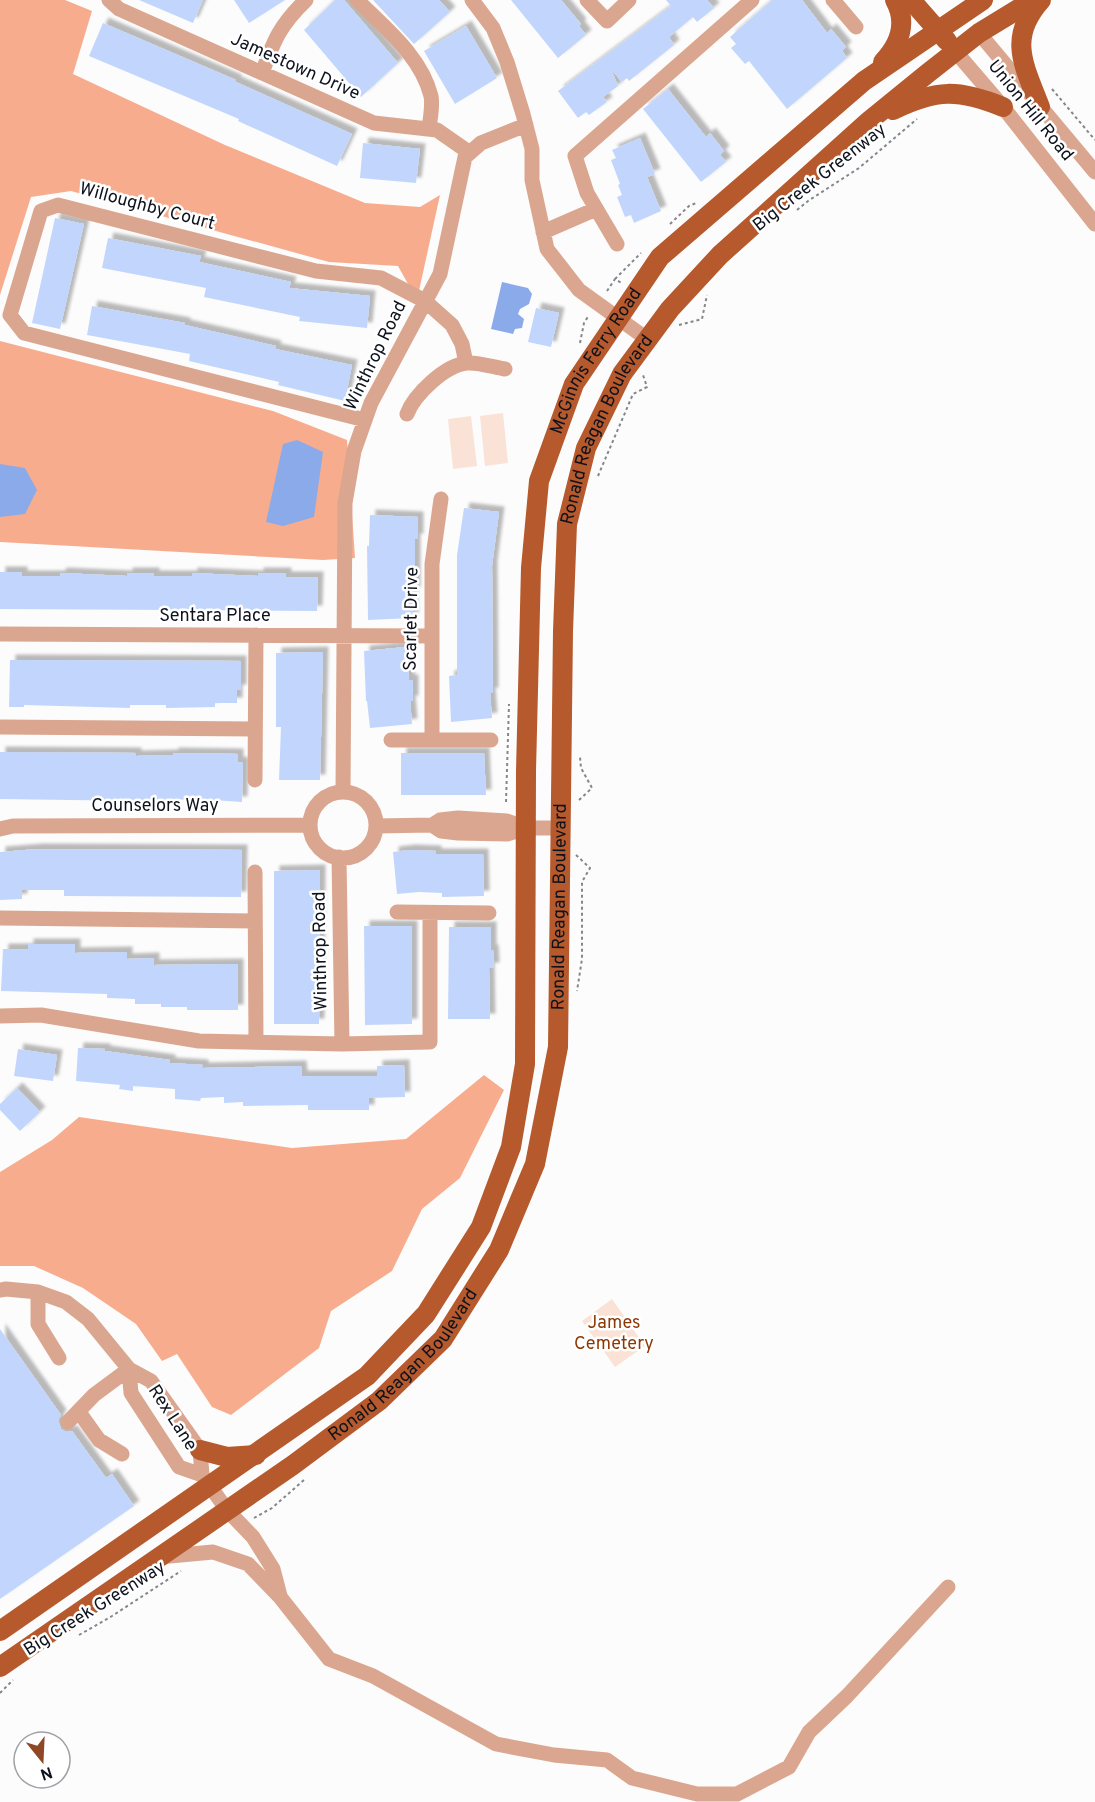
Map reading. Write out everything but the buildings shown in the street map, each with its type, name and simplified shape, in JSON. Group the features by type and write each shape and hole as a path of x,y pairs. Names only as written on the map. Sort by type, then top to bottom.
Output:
{"main road":[{"path":"864,81 899,42 901,26 895,0"},
{"path":"911,0 955,51 979,33 1033,0"},
{"name":"McGinnis Ferry Road","path":"526,828 531,568 539,481 574,384 660,256 864,81 938,31 957,7 983,0"},
{"path":"1040,107 1021,52 1022,31 1030,12 1041,0"},
{"path":"957,7 979,33"},
{"name":"Ronald Reagan Boulevard","path":"8,1672 159,1557 379,1401 443,1339 499,1250 535,1164 558,1047 563,631 567,524 586,448 622,374 670,309 720,255 869,121 955,51"},
{"path":"869,121 924,96 944,93 969,96 1003,107"},
{"name":"Ronald Reagan Boulevard","path":"0,1632 206,1480 256,1455 367,1377 426,1314 481,1227 511,1147 525,1064 526,828"},
{"path":"200,1450 227,1457 256,1455"}],"street":[{"name":"Jamestown Drive","path":"109,0 119,9 374,123 437,130 470,153"},
{"path":"262,73 275,37 288,17 306,0"},
{"path":"357,0 404,47 421,70 432,98 429,129"},
{"path":"472,0 492,28 507,62 526,125 532,148 532,180 547,249 579,290 647,339"},
{"path":"587,0 607,21 629,0"},
{"path":"616,244 587,193 575,156 752,0"},
{"path":"833,0 856,27"},
{"name":"Union Hill Road","path":"979,33 1095,172"},
{"name":"Union Hill Road","path":"955,51 1003,107 1095,224"},
{"path":"470,153 481,143 526,125"},
{"name":"Winthrop Road","path":"343,792 345,504 354,451 371,403 440,274 460,176 465,157 470,153"},
{"name":"Willoughby Court","path":"365,420 24,333 10,315 41,211 58,205 316,272 381,278 425,301 452,324 462,344 466,363"},
{"path":"543,232 596,209"},
{"path":"406,414 410,405 443,371 466,363 505,369"},
{"name":"Scarlet Drive","path":"432,739 432,564 441,499"},
{"name":"Sentara Place","path":"0,634 431,636"},
{"path":"255,780 256,635"},
{"path":"0,727 255,729"},
{"path":"391,740 491,740"},
{"path":"343,792 354,794 368,803 376,818 375,834 366,849 351,857 339,857 326,853 314,840 310,825 312,813 322,799 343,792"},
{"name":"Counselors Way","path":"0,829 13,826 310,825"},
{"path":"376,826 432,825 441,831 507,834 526,828 561,828"},
{"name":"Winthrop Road","path":"339,857 342,1044"},
{"path":"255,872 256,1042"},
{"path":"397,912 489,912"},
{"path":"0,1016 41,1015 199,1041 342,1044 430,1042 430,912"},
{"path":"0,918 255,921"},
{"name":"Rex Lane","path":"0,1290 38,1292 66,1302 88,1319 129,1369 151,1381 200,1450 206,1480 227,1510 253,1537 273,1569 280,1597"},
{"path":"38,1292 38,1324 58,1358"},
{"path":"122,1454 99,1440 73,1417 94,1395 129,1369"},
{"name":"Rex Lane","path":"129,1369 131,1393 179,1467 206,1480"},
{"path":"159,1557 213,1552 248,1564 280,1597 329,1659 373,1676 496,1744 554,1755 607,1760 632,1778 697,1794 737,1794 789,1767 809,1732 847,1696 948,1587"}],"path":[{"path":"1046,81 1095,140"},
{"name":"Big Creek Greenway","path":"789,217 808,201 859,168 921,115"},
{"path":"702,319 708,288"},
{"path":"594,485 633,394 647,387"},
{"path":"580,756 581,768 592,788"},
{"name":"Big Creek Greenway","path":"75,1637 112,1616 188,1566"},
{"name":"Big Creek Greenway","path":"0,1693 8,1672"}],"green space":[{"path":"503,413 508,463 485,466 480,416"},
{"path":"471,416 477,466 453,469 448,419"},
{"name":"James Cemetery","path":"612,1299 645,1346 615,1367 582,1321"}],"shaded area":[{"path":"0,0 65,0 92,11 73,74 225,145 365,203 420,207 440,195 417,300 398,266 329,262 71,191 31,197 0,295"},
{"path":"0,341 273,411 347,440 355,558 323,560 0,542"},
{"path":"484,1075 504,1090 460,1178 422,1209 392,1271 331,1311 319,1348 231,1415 212,1407 177,1354 162,1361 136,1324 83,1288 34,1266 0,1266 0,1172 52,1140 79,1117 292,1148 406,1139"}],"water":[{"path":"502,282 528,288 532,294 529,304 520,309 518,314 524,319 522,328 515,329 513,334 491,329"},
{"path":"297,440 323,452 314,517 283,526 266,522 283,444"},
{"path":"0,464 25,468 37,490 25,514 0,517"}]}
